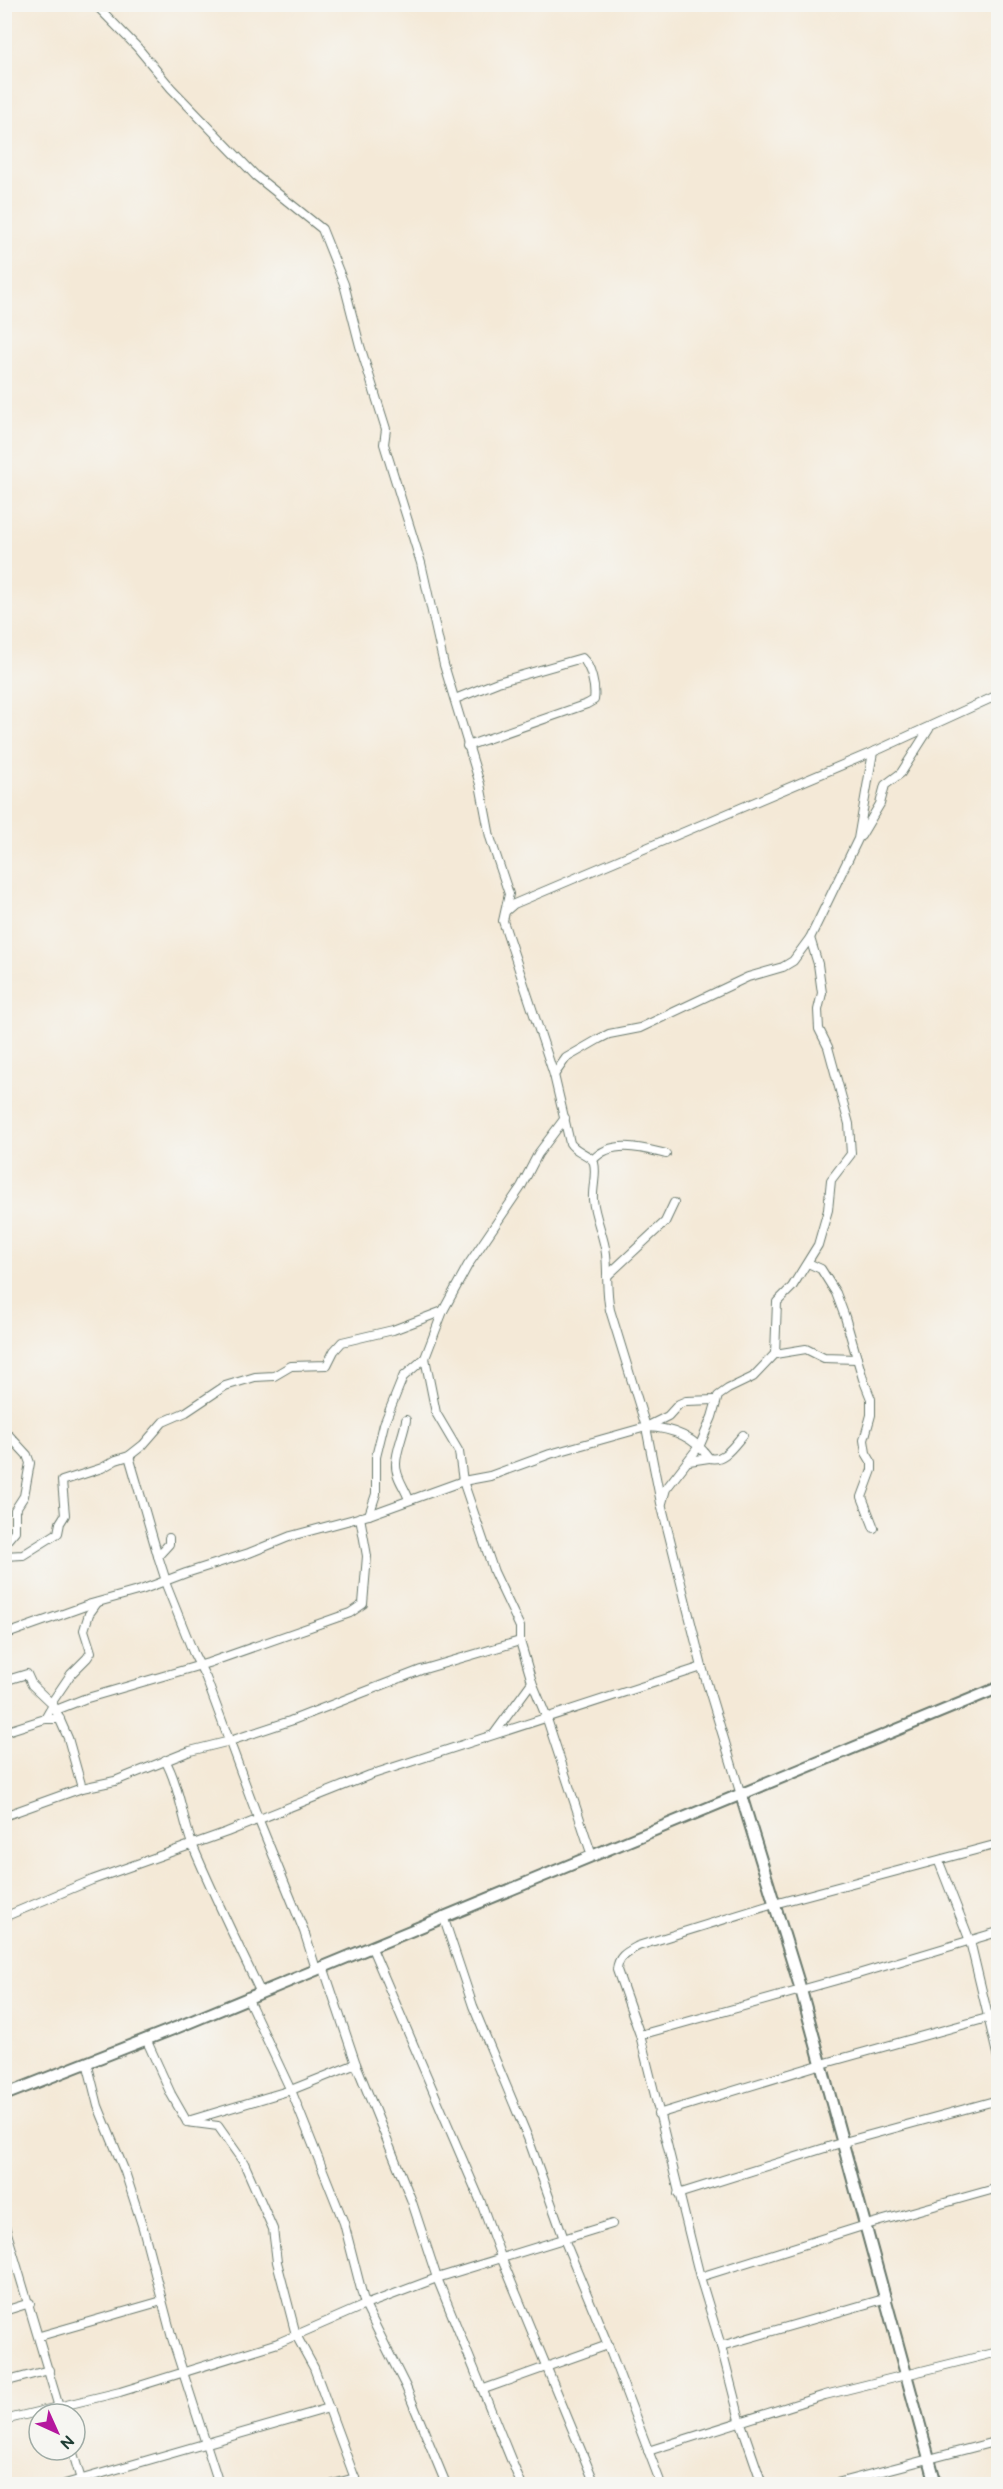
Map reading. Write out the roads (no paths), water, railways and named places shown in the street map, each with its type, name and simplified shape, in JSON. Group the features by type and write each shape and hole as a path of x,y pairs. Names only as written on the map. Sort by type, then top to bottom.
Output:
{"main road":[{"path":"4,2095 146,2039 999,1688"},
{"path":"741,1795 822,2064 936,2484"}],"street":[{"path":"95,4 137,47 171,88 256,176 322,230 345,284 360,346 386,429 384,444 422,563 444,665 480,784 490,837 509,894 503,921 554,1075 572,1146 593,1160"},
{"path":"454,699 498,682 582,658 587,664 595,693 594,700 467,746"},
{"path":"507,909 873,752 999,695"},
{"path":"554,1075 566,1058 609,1034 640,1028 748,977 783,967 801,952 858,839 880,804 885,785 901,773 930,727"},
{"path":"858,839 873,752"},
{"path":"775,1354 777,1302 792,1287 821,1238 831,1180 838,1169 849,1159 851,1145 842,1094 828,1047 819,1029 818,1010 822,993 818,964 810,938"},
{"path":"369,1515 376,1494 376,1457 384,1424 403,1377 425,1358 443,1311 468,1265 520,1187 538,1154 565,1118"},
{"path":"666,1154 645,1149 600,1151 593,1160 594,1210 603,1239 607,1276 606,1291 610,1310 646,1426 661,1503 702,1667 741,1795"},
{"path":"607,1276 665,1222 674,1203"},
{"path":"808,1263 821,1269 832,1287 845,1317 856,1359 871,1399 871,1415 865,1448 872,1462 872,1470 862,1497 874,1528"},
{"path":"4,1556 23,1555 58,1533 65,1515 62,1481 102,1468 129,1456 163,1422 186,1412 225,1386 255,1377 274,1376 291,1366 327,1365 342,1342 393,1330 443,1311"},
{"path":"4,1623 7,1634 249,1553 291,1536 369,1515 463,1481 490,1476 550,1454 646,1426 668,1416 686,1401 715,1400 728,1389 753,1377 775,1354 806,1349 824,1358 856,1359"},
{"path":"425,1358 436,1413 459,1452 463,1481 494,1572 520,1627 520,1641 532,1682 546,1716 592,1856"},
{"path":"661,1503 666,1489 700,1445 712,1417 715,1400"},
{"path":"406,1420 395,1464 401,1486 408,1494 409,1500"},
{"path":"646,1426 682,1433 700,1445 709,1458"},
{"path":"4,1430 27,1455 30,1463 24,1496 15,1510 15,1531 4,1544"},
{"path":"689,1461 720,1457 743,1435"},
{"path":"129,1456 166,1581 206,1678 258,1818 411,2199 437,2278 521,2484"},
{"path":"45,1719 54,1707 199,1664 350,1613 362,1605 367,1556 360,1517"},
{"path":"158,1556 169,1544 170,1538"},
{"path":"54,1707 53,1699 91,1652 84,1630 89,1614 97,1603"},
{"path":"4,1816 82,1788 115,1781 190,1751 230,1741 290,1721 421,1670 520,1641"},
{"path":"4,1917 92,1880 193,1845 370,1775 702,1667"},
{"path":"4,1681 27,1674 32,1685 54,1707 78,1768 82,1788"},
{"path":"494,1735 532,1682"},
{"path":"4,1732 45,1719 60,1719"},
{"path":"165,1760 171,1772 193,1845 260,1991"},
{"path":"762,2484 740,2420 700,2277 640,2035 617,1970 620,1958 638,1946 774,1904 939,1862 999,1844"},
{"path":"939,1862 970,1941 999,2058"},
{"path":"443,1916 473,2006 528,2138 564,2239 608,2345 661,2484"},
{"path":"640,2035 999,1932"},
{"path":"370,1946 480,2200 501,2258 595,2484"},
{"path":"247,1997 291,2090 344,2223 364,2305 406,2386 446,2484"},
{"path":"658,2114 822,2064 999,2015"},
{"path":"146,2039 171,2094 187,2121"},
{"path":"87,2062 98,2106 125,2172 144,2228 162,2301 219,2484"},
{"path":"187,2121 291,2090 356,2064"},
{"path":"678,2194 844,2142 999,2100"},
{"path":"187,2121 218,2126 244,2163 273,2229 277,2262 296,2335 314,2368 356,2481 333,2484"},
{"path":"700,2277 866,2225 999,2188"},
{"path":"4,2223 40,2336 58,2402"},
{"path":"87,2403 278,2343 364,2305 437,2278 612,2224"},
{"path":"721,2346 886,2298"},
{"path":"40,2336 162,2301"},
{"path":"4,2311 30,2303"},
{"path":"484,2390 608,2345"},
{"path":"648,2451 740,2420 908,2374 999,2352"},
{"path":"4,2382 49,2370"},
{"path":"64,2484 81,2482 329,2408"},
{"path":"4,2420 27,2416"},
{"path":"833,2484 999,2441"},
{"path":"75,2462 81,2482"}]}
